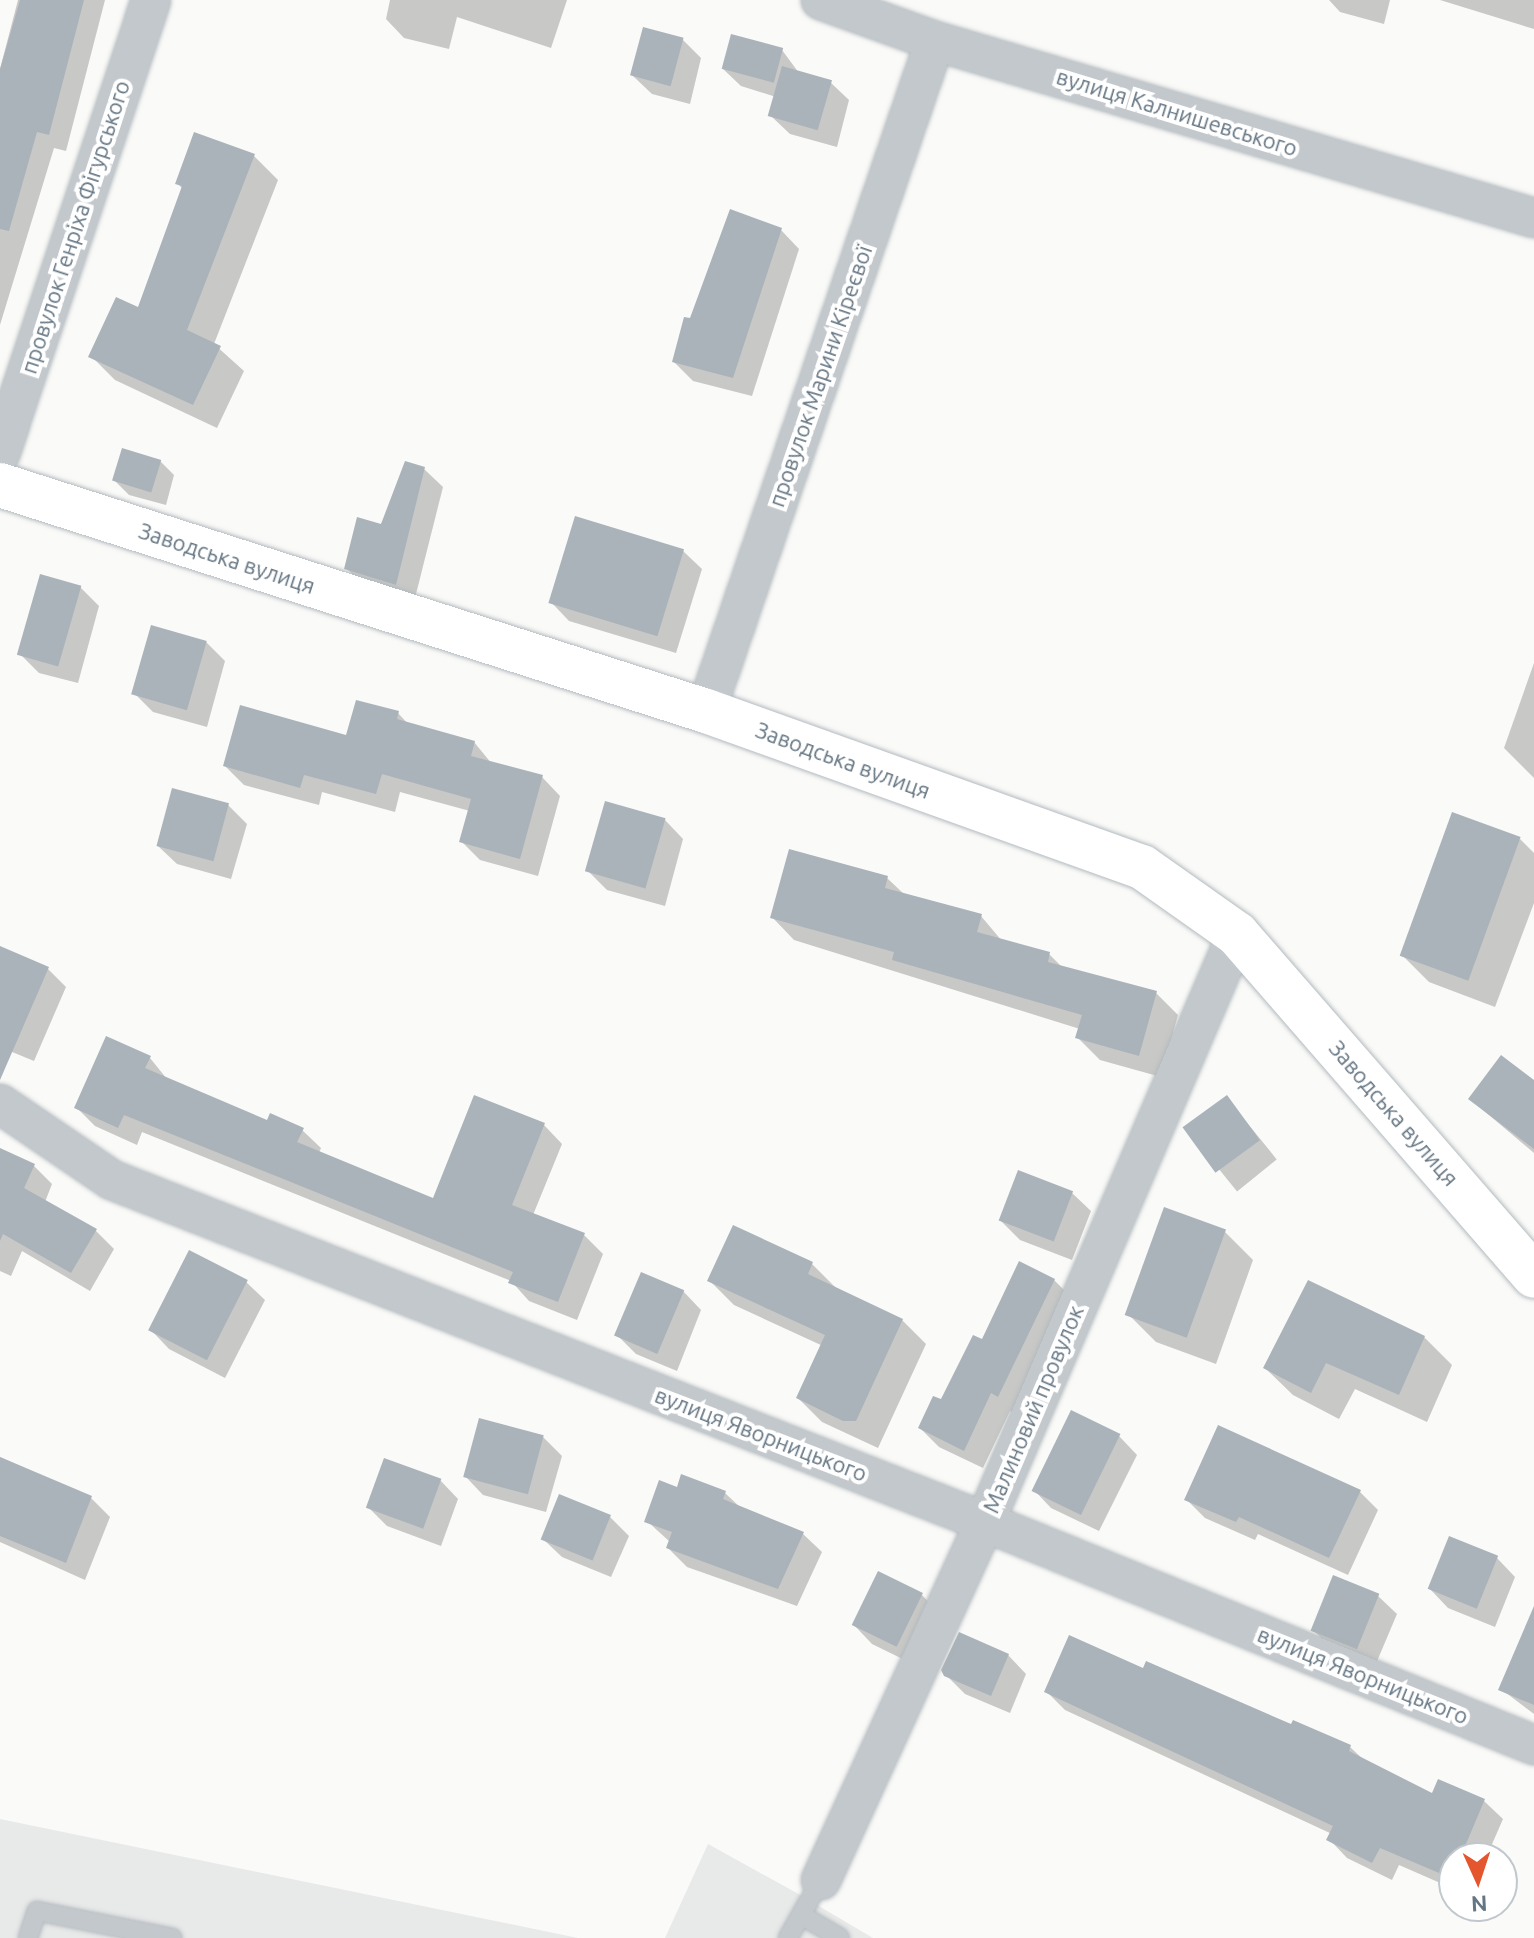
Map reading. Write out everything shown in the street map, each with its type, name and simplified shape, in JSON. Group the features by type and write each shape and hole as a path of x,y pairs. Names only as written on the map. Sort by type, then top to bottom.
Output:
{"street":[{"name":"провулок Генріха Фігурського","path":"0,454 151,0"},
{"name":"вулиця Калнишевського","path":"821,0 935,41 1534,218"},
{"name":"провулок Марини Кіреєвої","path":"706,711 935,41"},
{"name":"Заводська вулиця","path":"0,485 706,711 1142,867 1237,934 1534,1276"},
{"name":"Малиновий провулок","path":"821,1880 985,1522 1237,934"},
{"name":"вулиця Яворницького","path":"0,1104 112,1180 985,1522 1534,1745"}],"lane":[{"path":"788,1938 821,1880"},
{"path":"32,1936 37,1911 172,1938"},
{"path":"801,1915 840,1938"}],"shaded area":[{"path":"0,1819 578,1938 0,1938"},
{"path":"708,1844 795,1892 873,1938 665,1938"}],"building":[{"path":"20,0 84,0 49,135 37,132 9,231 0,229 0,69"},
{"path":"643,27 684,38 671,86 630,75"},
{"path":"731,34 783,48 774,83 722,69"},
{"path":"782,66 832,80 818,130 768,116"},
{"path":"194,132 255,154 187,330 221,346 193,405 88,357 116,297 138,307 182,186 175,184"},
{"path":"730,209 782,228 733,378 672,362 684,317 690,318"},
{"path":"122,448 161,460 151,493 112,481"},
{"path":"405,461 425,467 396,585 344,569 357,517 381,524"},
{"path":"575,516 684,549 657,636 548,603"},
{"path":"40,574 81,586 58,667 17,655"},
{"path":"151,625 207,641 187,710 131,694"},
{"path":"356,700 399,711 397,719 475,741 471,756 543,775 520,859 459,842 471,799 382,774 376,794 304,775 300,788 223,766 240,705 346,735"},
{"path":"172,788 229,803 213,861 156,846"},
{"path":"605,801 666,818 645,889 585,871"},
{"path":"1452,812 1521,837 1468,981 1400,956"},
{"path":"789,849 888,876 885,888 982,914 977,932 1050,952 1048,962 1157,991 1139,1056 1075,1038 1082,1015 892,960 894,952 770,918"},
{"path":"0,946 49,967 0,1080"},
{"path":"106,1036 151,1056 145,1068 267,1120 270,1113 304,1128 297,1142 433,1198 474,1095 545,1123 512,1205 585,1233 558,1302 508,1283 513,1272 124,1115 118,1128 74,1108"},
{"path":"1501,1055 1534,1080 1534,1149 1468,1099"},
{"path":"1227,1095 1260,1140 1215,1173 1183,1127"},
{"path":"0,1148 35,1164 24,1188 97,1229 71,1273 3,1234 0,1241"},
{"path":"1018,1170 1073,1191 1054,1242 999,1220"},
{"path":"1164,1207 1226,1230 1187,1338 1125,1315"},
{"path":"733,1225 813,1262 808,1274 903,1319 856,1421 843,1421 796,1398 825,1335 707,1281"},
{"path":"189,1250 248,1280 207,1360 148,1330"},
{"path":"1019,1261 1055,1279 998,1397 991,1393 964,1451 918,1428 933,1396 941,1399 973,1335 982,1339"},
{"path":"641,1272 684,1290 657,1354 614,1336"},
{"path":"1308,1280 1425,1336 1399,1395 1326,1363 1311,1393 1263,1368"},
{"path":"1071,1410 1120,1434 1081,1515 1032,1491"},
{"path":"479,1418 544,1435 528,1494 463,1477"},
{"path":"1218,1425 1361,1490 1329,1558 1239,1517 1236,1522 1184,1500"},
{"path":"0,1457 92,1496 66,1563 0,1536"},
{"path":"384,1458 441,1479 423,1529 366,1508"},
{"path":"681,1474 726,1491 723,1499 804,1532 778,1589 666,1548 672,1532 644,1522 659,1480 677,1487"},
{"path":"559,1494 611,1515 593,1560 541,1539"},
{"path":"1449,1536 1498,1556 1477,1609 1428,1589"},
{"path":"878,1571 923,1593 897,1647 852,1625"},
{"path":"1333,1575 1379,1594 1357,1649 1311,1631"},
{"path":"1534,1606 1534,1705 1498,1690"},
{"path":"959,1632 1009,1654 991,1696 944,1676 941,1670"},
{"path":"1069,1635 1143,1668 1146,1661 1291,1724 1293,1720 1351,1745 1349,1751 1432,1793 1438,1779 1485,1799 1467,1842 1438,1842 1438,1873 1380,1848 1372,1863 1326,1840 1333,1826 1044,1692"}]}
